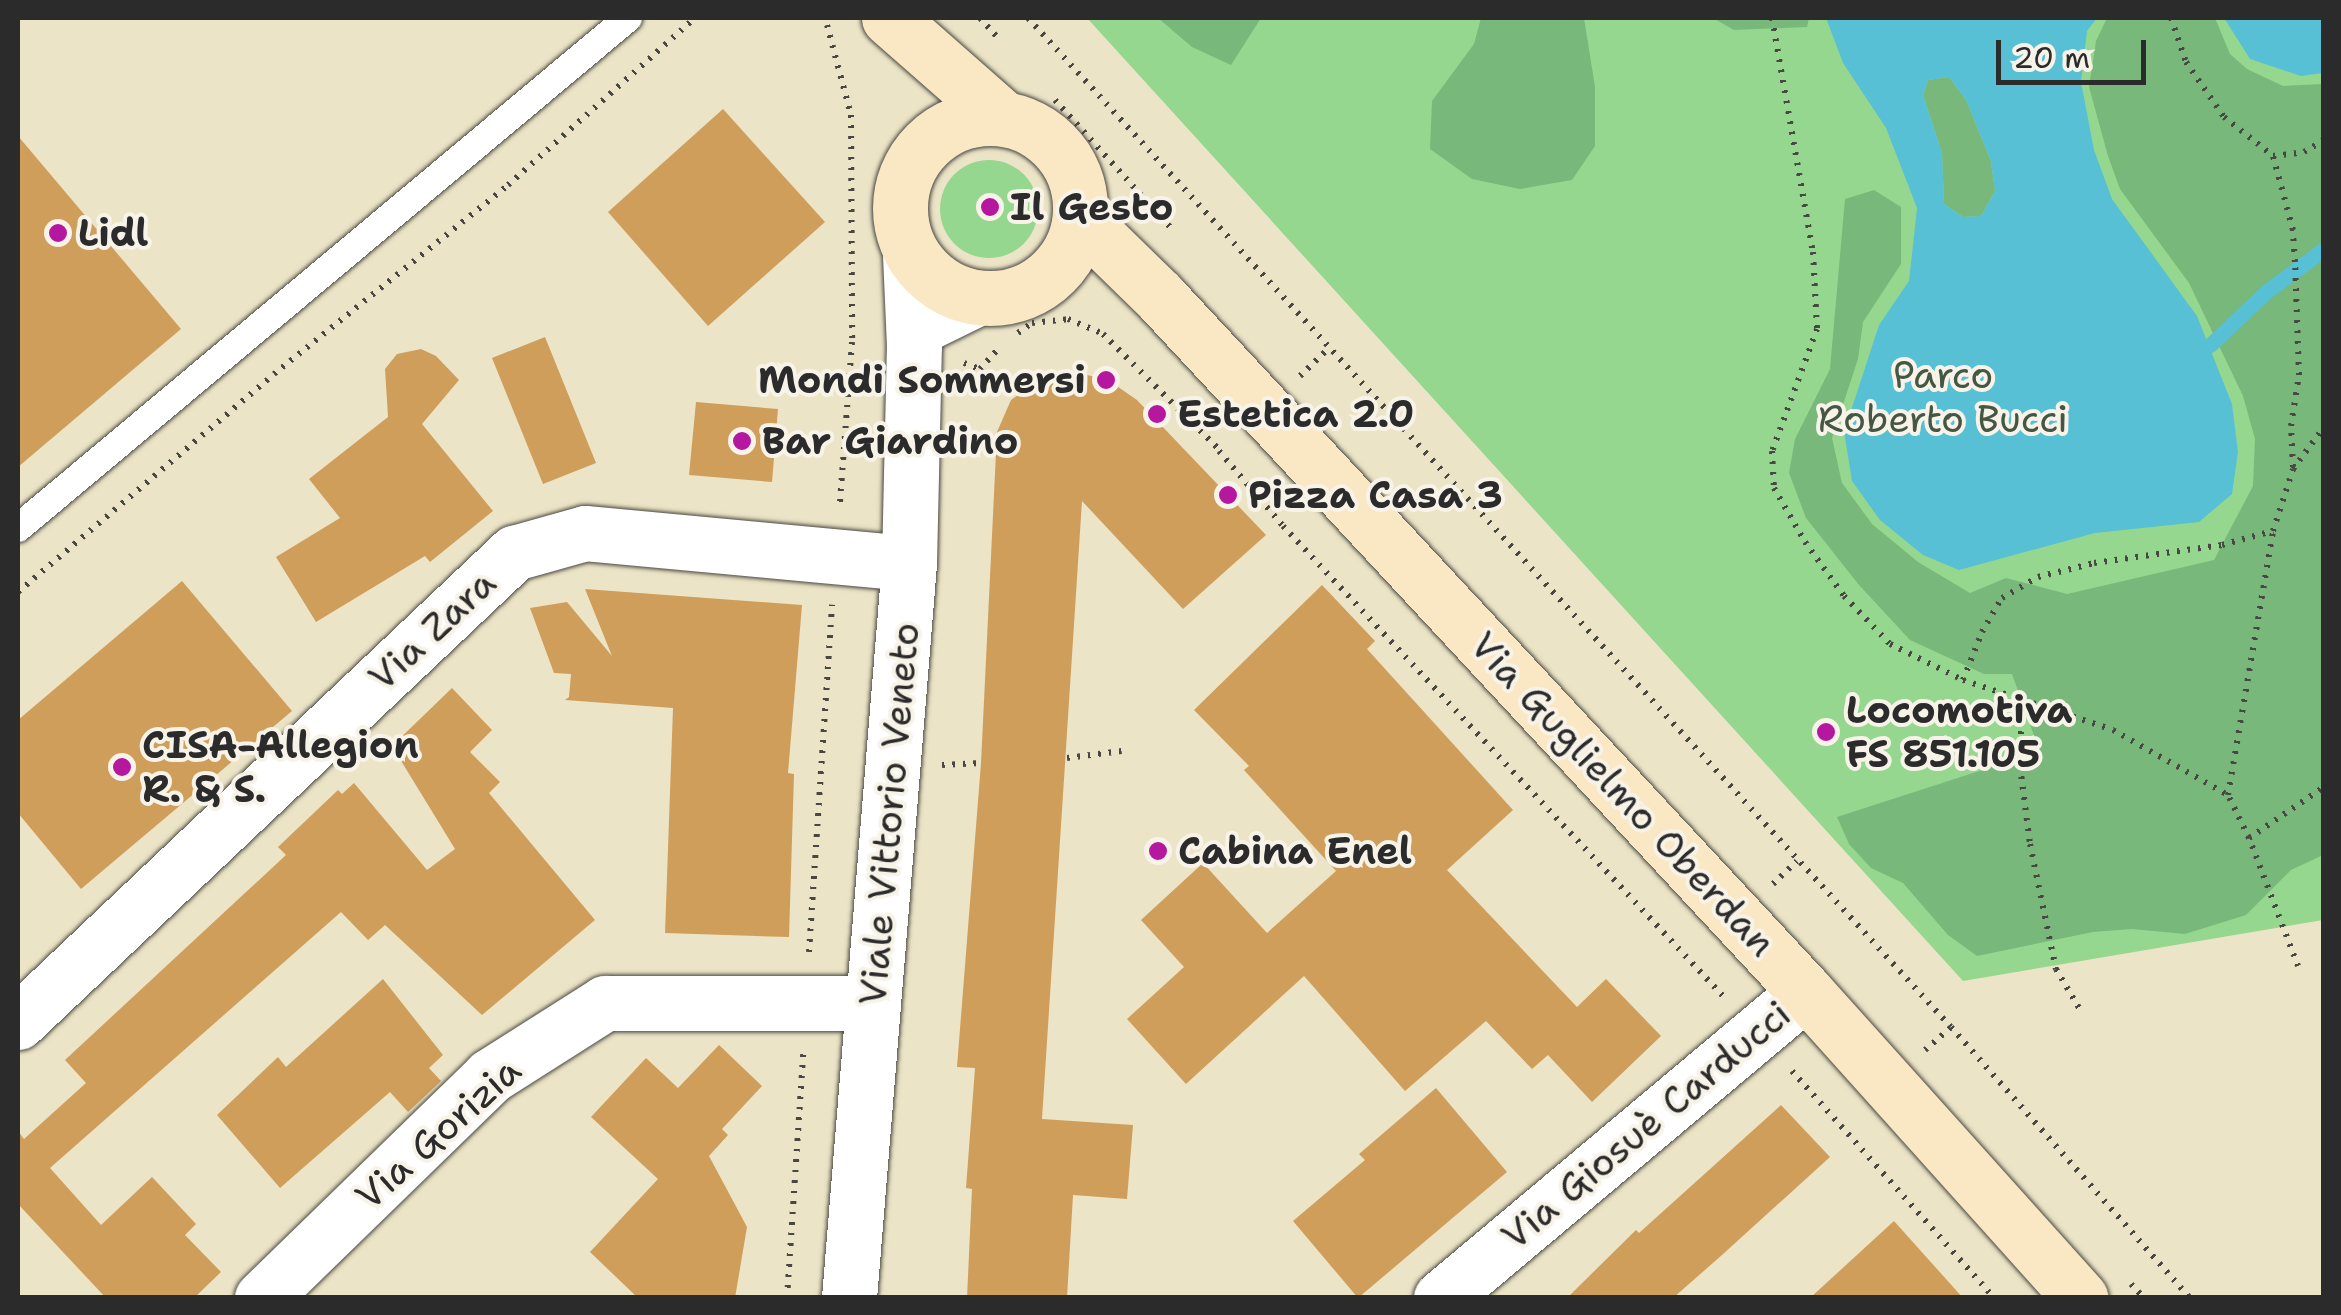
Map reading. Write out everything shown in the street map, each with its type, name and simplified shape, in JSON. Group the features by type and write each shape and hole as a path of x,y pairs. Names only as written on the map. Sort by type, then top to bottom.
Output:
{"main road":[{"path":"894,23 1003,118"},
{"path":"894,23 937,134"},
{"path":"980,118 1003,118 1030,127 1052,143 1070,165 1079,192 1080,219 1073,246 1058,268 1035,287 1007,297 977,298 950,290 928,274 910,253 901,228 899,201 905,175 918,152 937,134 980,118"},
{"name":"Via Guglielmo Oberdan","path":"1080,219 1158,296 1806,992 2081,1298"},
{"path":"1058,268 1158,296"}],"street":[{"name":"Viale Vittorio Veneto","path":"849,1298 909,564 914,329 910,253"},
{"path":"914,329 977,298"},
{"name":"Via Zara","path":"23,1004 514,553 585,533 909,564"},
{"name":"Via Giosuè Carducci","path":"1441,1298 1806,992"},
{"name":"Via Gorizia","path":"262,1298 490,1076 605,1003 872,1003"}],"lane":[{"path":"18,528 628,18"}],"path":[{"path":"787,1298 852,342 851,115 828,25 822,18"},
{"path":"828,25 837,18"},
{"path":"1028,18 1951,1027 2190,1298"},
{"path":"1772,18 1810,235 1817,329 1772,451 1774,488 1844,596 1890,644 1964,680 2113,730 2228,795 2249,838 2298,966"},
{"path":"2171,18 2186,62 2224,117 2273,156 2292,230 2295,262 2299,375 2291,426 2293,470"},
{"path":"18,592 274,374 508,185 690,19"},
{"path":"2273,156 2304,152 2324,140"},
{"path":"958,361 980,368 1003,343 1032,323 1068,319 1103,334 1219,451 1283,526 1725,998"},
{"path":"1303,374 1328,350"},
{"path":"2228,795 2273,531 2293,470 2324,428"},
{"path":"1219,451 1234,439"},
{"path":"1964,680 1982,632 2002,598 2038,577 2094,564 2222,545 2273,531"},
{"path":"2022,700 2020,766 2030,844 2056,969 2082,1013"},
{"path":"1067,758 1122,751"},
{"path":"2249,838 2324,787"},
{"path":"1770,886 1797,861"},
{"path":"1921,1054 1951,1027"},
{"path":"1779,1056 1994,1298"}],"green space":[{"name":"Parco Roberto Bucci","path":"1087,18 2323,18 2323,920 1963,981"},
{"path":"1158,18 1261,18 1231,65 1192,47"},
{"path":"1481,18 1584,18 1595,87 1595,146 1572,180 1520,189 1472,179 1430,149 1432,101 1474,44"},
{"path":"1713,18 1809,18 1807,27 1734,30"},
{"path":"2107,18 2215,18 2230,54 2247,69 2283,86 2323,84 2323,855 2291,870 2246,915 2185,934 2132,929 2093,932 1977,956 1948,935 1903,883 1871,868 1849,844 1837,817 2004,763 2037,744 2012,674 1984,674 1910,640 1859,585 1806,518 1789,473 1795,439 1830,369 1845,199 1874,190 1901,207 1901,264 1863,322 1858,359 1832,438 1842,483 1872,524 1918,562 1970,593 2006,578 2067,594 2214,560 2253,486 2255,439 2243,396 2189,283 2120,189 2108,156 2089,87 2096,41"},
{"path":"1949,77 1966,100 1991,161 1995,191 1981,216 1963,217 1944,204 1942,153 1923,95 1928,80"},
{"path":"989,160 1008,164 1023,175 1034,190 1038,209 1034,228 1023,243 1008,254 989,258 970,254 955,243 944,228 940,209 944,190 955,175 970,164"}],"water":[{"path":"1826,18 2097,18 2087,31 2081,82 2094,150 2112,199 2197,316 2232,404 2238,452 2232,494 2199,522 2095,533 1959,570 1923,555 1880,520 1852,481 1844,432 1879,325 1909,281 1917,208 1886,128 1843,63","holes":["1949,77 1966,100 1991,161 1995,191 1981,216 1963,217 1944,204 1942,153 1923,95 1928,80"]},
{"path":"2224,18 2323,18 2323,73 2301,76 2250,59"}],"building":[{"path":"723,109 825,222 708,326 608,212"},
{"name":"Lidl","path":"18,136 181,329 18,467"},
{"path":"545,337 596,463 543,484 492,358"},
{"path":"421,349 436,356 459,380 422,424 493,511 430,562 425,556 316,622 276,557 340,518 309,479 388,417 385,369 397,354"},
{"path":"1079,373 1108,380 1137,400 1266,535 1183,609 1082,501 1042,1119 1133,1125 1127,1199 1073,1195 1067,1298 967,1298 972,1189 966,1188 975,1068 957,1067 981,763 997,432 1011,400 1042,378"},
{"path":"696,402 778,409 772,482 689,475"},
{"name":"CISA-Allegion R. & S.","path":"182,581 292,711 81,889 18,813 18,720"},
{"path":"1322,585 1375,641 1367,649 1513,810 1447,870 1577,1007 1606,979 1661,1036 1592,1102 1548,1055 1532,1069 1486,1021 1405,1091 1304,976 1186,1084 1127,1019 1184,967 1141,920 1203,863 1267,933 1336,871 1244,770 1249,766 1194,710"},
{"path":"585,589 802,605 788,773 794,774 789,937 665,933 673,708 565,700 569,697 571,674 554,673 530,608 567,602 612,656"},
{"path":"452,688 492,730 470,752 500,782 489,793 595,920 482,1015 385,925 368,940 341,912 50,1168 101,1225 152,1177 196,1224 185,1235 221,1272 194,1298 106,1298 18,1204 18,1131 24,1139 86,1083 65,1060 286,855 278,847 338,790 342,794 354,783 427,870 455,849 392,746"},
{"path":"383,979 443,1055 429,1068 441,1081 408,1112 390,1092 280,1188 217,1115 278,1057 286,1067"},
{"path":"719,1045 762,1086 722,1129 728,1135 709,1156 747,1227 735,1298 638,1298 590,1252 658,1179 591,1117 646,1058 678,1088"},
{"path":"1436,1088 1507,1172 1358,1298 1293,1221 1365,1160 1359,1154"},
{"path":"1781,1105 1830,1157 1722,1255 1673,1298 1567,1298 1636,1230 1639,1233"},
{"path":"1894,1221 1963,1298 1810,1298"}],"waterway":[{"path":"2210,345 2267,291 2324,249"}],"place":[{"name":"Il Gesto","path":"990,207"},
{"name":"Lidl","path":"58,233"},
{"name":"Mondi Sommersi","path":"1106,380"},
{"name":"Estetica 2.0","path":"1157,414"},
{"name":"Bar Giardino","path":"742,441"},
{"name":"Pizza Casa 3","path":"1228,495"},
{"name":"Locomotiva FS 851.105","path":"1826,732"},
{"name":"CISA-Allegion R. & S.","path":"122,767"},
{"name":"Cabina Enel","path":"1158,851"}]}
